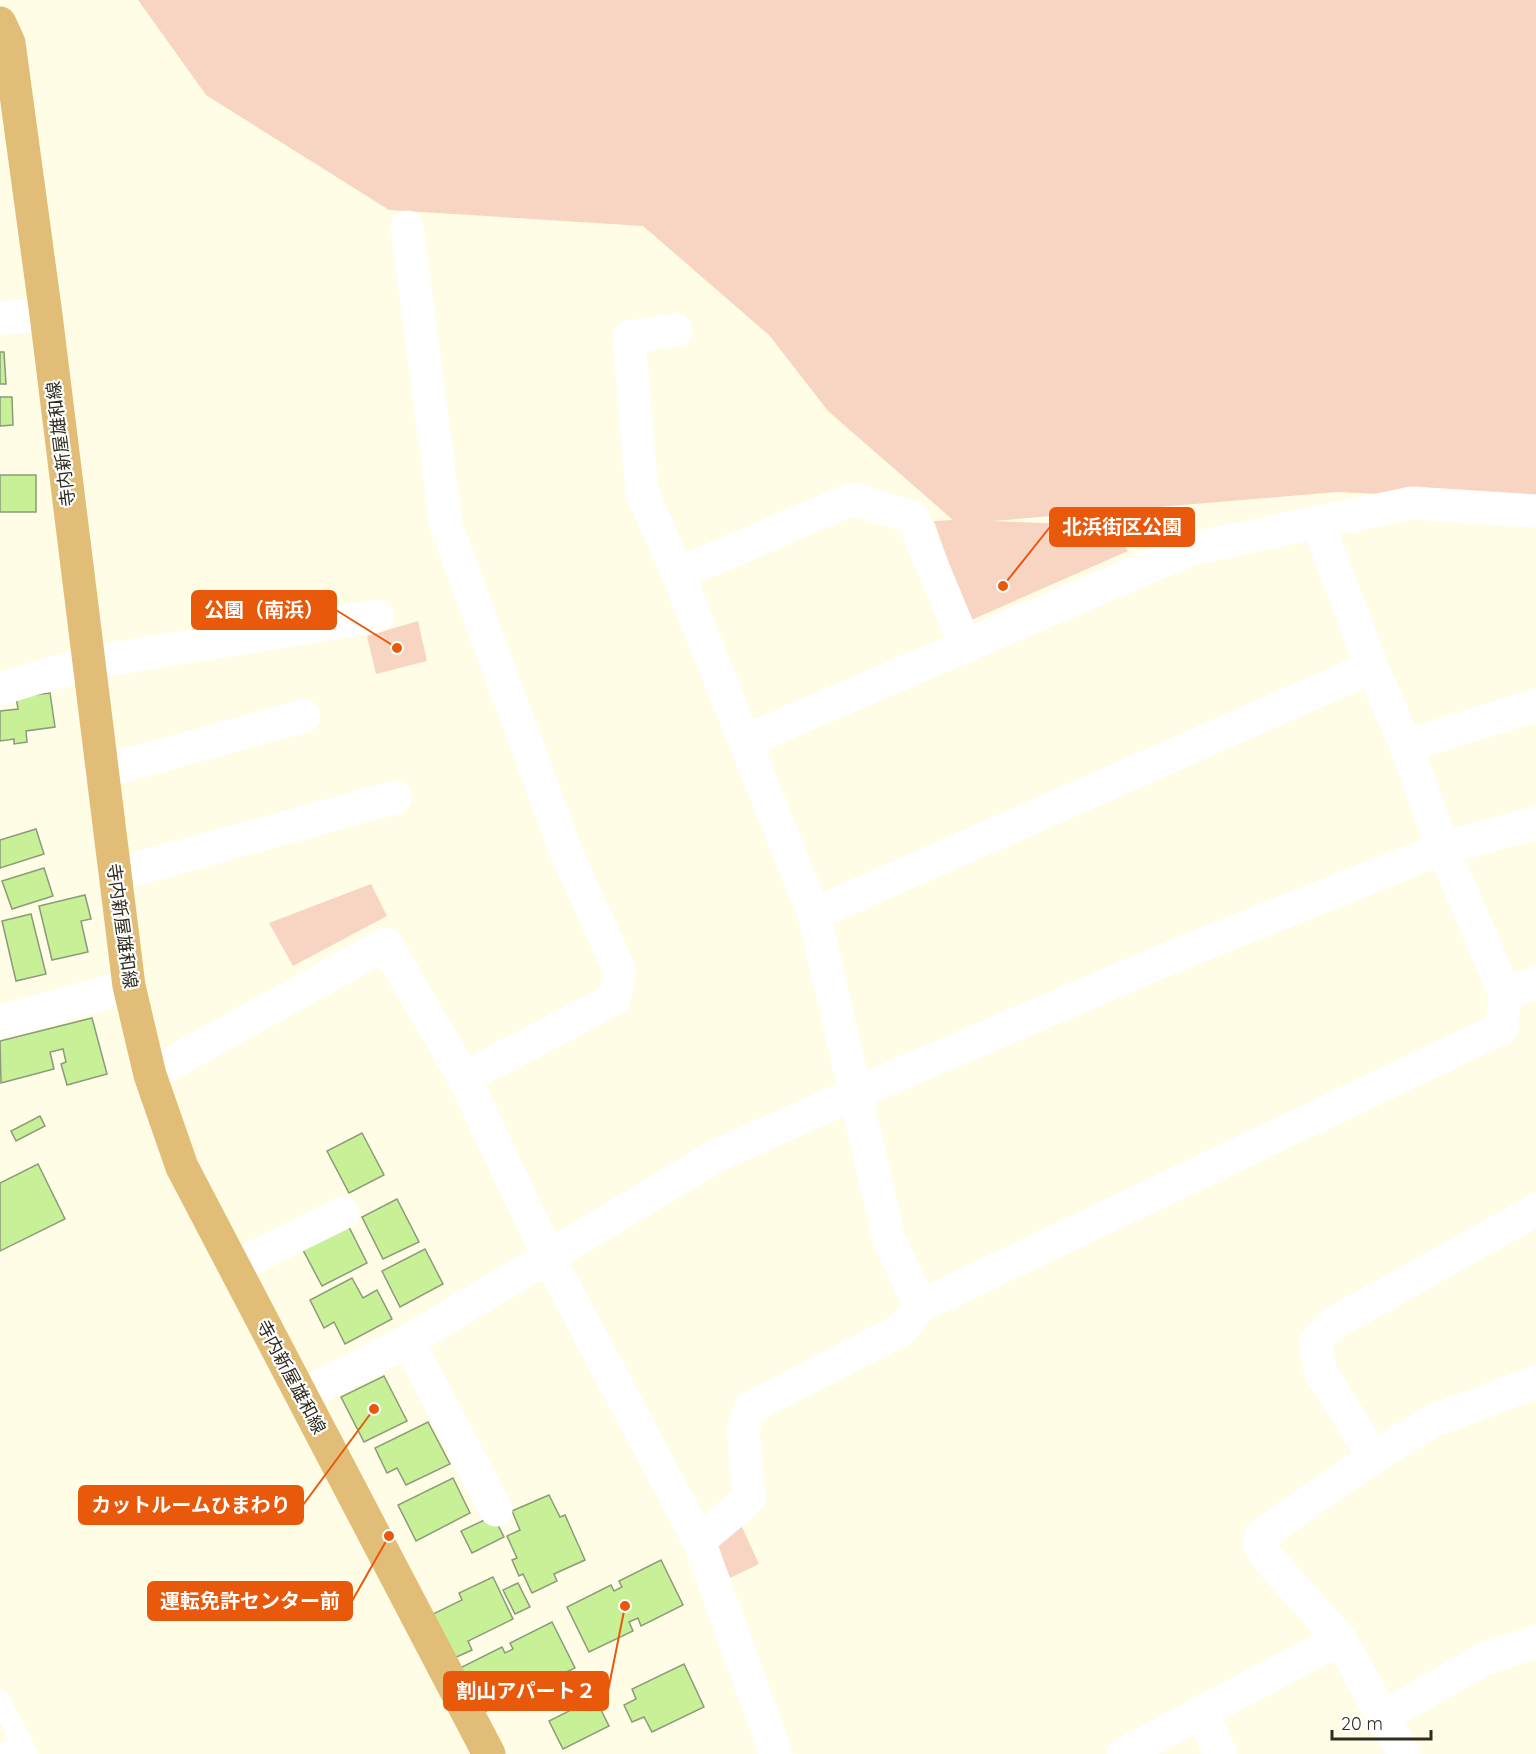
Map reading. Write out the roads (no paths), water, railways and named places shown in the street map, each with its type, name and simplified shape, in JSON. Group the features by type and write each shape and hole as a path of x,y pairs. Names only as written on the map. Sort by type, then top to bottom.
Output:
{"main road":[{"name":"寺内新屋雄和線","path":"0,23 9,43 46,315 87,663 129,986 150,1075 182,1167 489,1754"}],"street":[{"path":"407,227 446,525 566,852 620,971 614,999 464,1078"},
{"path":"0,318 46,315"},
{"path":"676,330 629,336 642,492 678,574 814,914 888,1239 920,1306"},
{"path":"678,574 852,499 912,517 966,647"},
{"path":"745,741 1190,549 1412,503 1536,511"},
{"path":"699,1541 749,1499 743,1429 750,1408 901,1330 920,1306 1502,1029 1504,994 1443,848 1406,746 1372,667 1318,524"},
{"path":"0,689 87,663 377,616"},
{"path":"814,914 1372,667"},
{"path":"1406,746 1536,705"},
{"path":"101,772 304,716"},
{"path":"114,875 396,797"},
{"path":"301,1396 408,1341 716,1156 1174,956 1443,848 1536,823"},
{"path":"150,1075 386,944 464,1078 549,1258 699,1541 776,1754"},
{"path":"1504,994 1536,983"},
{"path":"0,1022 129,986"},
{"path":"1374,1457 1320,1371 1315,1342 1332,1324 1536,1210"},
{"path":"234,1268 343,1213"},
{"path":"408,1341 496,1509"},
{"path":"1404,1754 1340,1639 1259,1544 1261,1535 1374,1457 1432,1421 1536,1382"},
{"path":"1123,1754 1340,1639"},
{"path":"1383,1717 1484,1659 1536,1642"},
{"path":"1201,1711 1220,1754"}],"lane":[{"path":"0,1700 25,1749 2,1754"}],"place":[{"name":"北浜街区公園","path":"1003,586"},
{"name":"公園（南浜）","path":"397,648"},
{"name":"カットルームひまわり","path":"374,1409"},
{"name":"運転免許センター前","path":"389,1536"},
{"name":"割山アパート２","path":"625,1606"}]}
